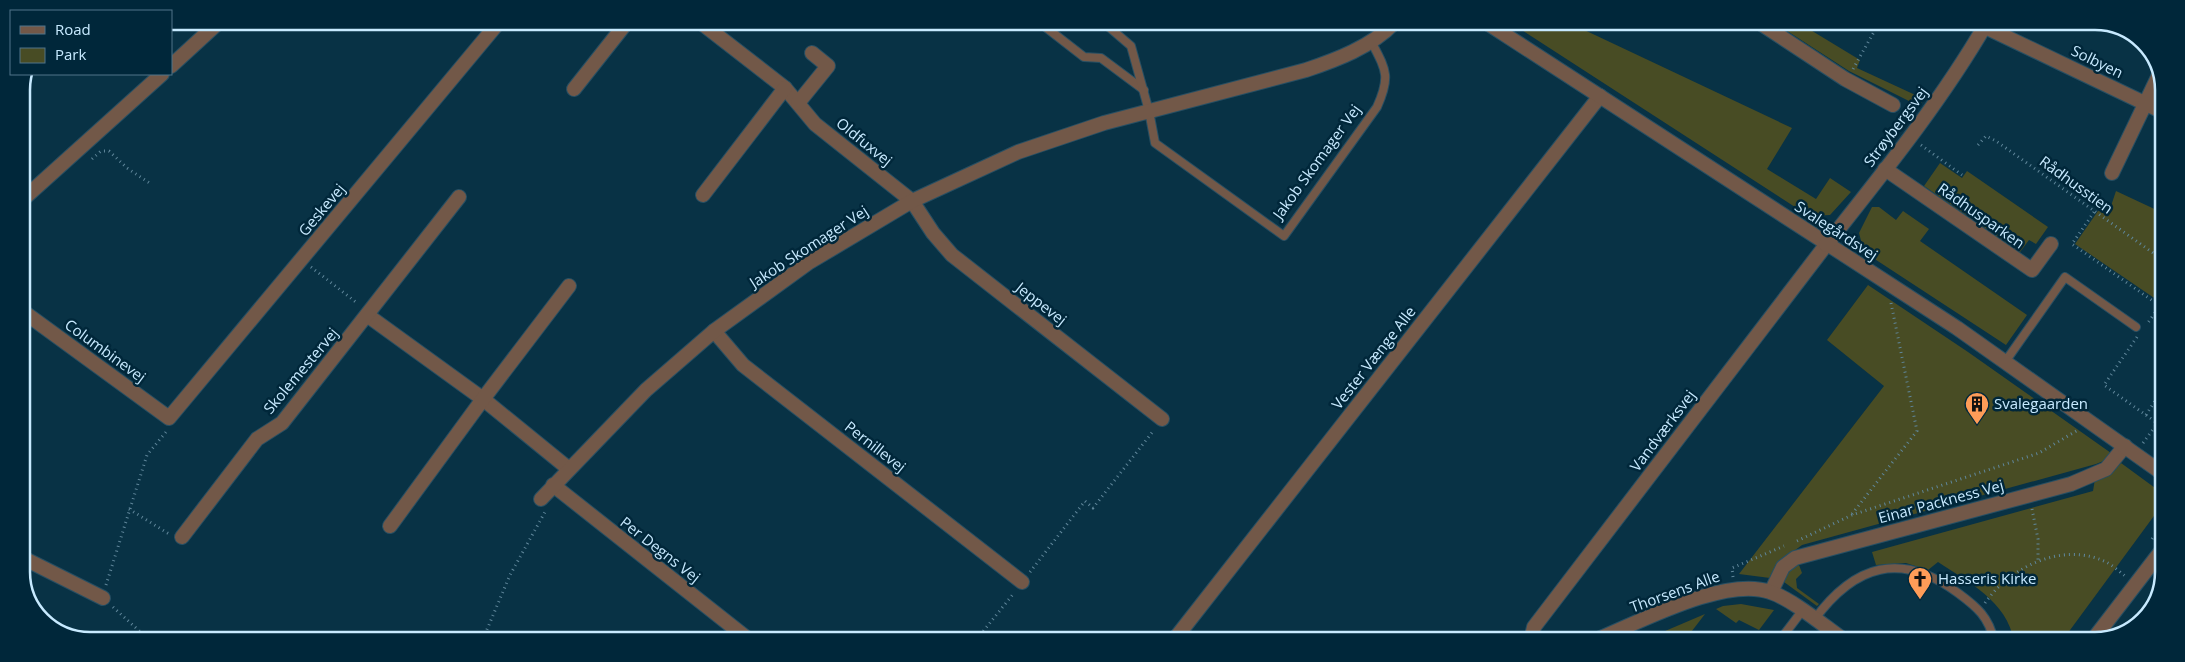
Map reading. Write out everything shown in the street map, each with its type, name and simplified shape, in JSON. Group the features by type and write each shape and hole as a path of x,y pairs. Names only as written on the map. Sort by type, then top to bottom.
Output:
{"street":[{"path":"172,65 210,30"},
{"name":"Geskevej","path":"169,418 492,30"},
{"path":"574,89 621,30"},
{"name":"Oldfuxvej","path":"710,30 785,88 815,124 912,201"},
{"name":"Jakob Skomager Vej","path":"541,499 646,390 714,331 808,263 912,201 1018,152 1104,122 1306,70 1336,60 1371,41 1383,30"},
{"name":"Svalegårdsvej","path":"1498,30 1826,245 1957,328 2155,468"},
{"path":"1771,30 1848,80 1893,105"},
{"name":"Strøybergsvej","path":"1826,245 1910,138 1960,69 1980,30"},
{"name":"Solbyen","path":"1995,30 2155,108"},
{"path":"798,104 828,66 812,53"},
{"path":"30,193 161,75"},
{"path":"2112,173 2155,86"},
{"path":"702,195 785,88"},
{"name":"Vester Vænge Alle","path":"1180,632 1600,96"},
{"name":"Rådhusparken","path":"1885,169 2032,270 2051,244"},
{"name":"Skolemestervej","path":"182,537 257,440 282,423 459,197"},
{"name":"Jeppevej","path":"912,201 933,233 952,255 1162,419"},
{"name":"Vandværksvej","path":"1533,632 1534,627 1826,245"},
{"path":"390,526 483,399 570,286"},
{"path":"367,316 483,399 569,469"},
{"name":"Columbinevej","path":"30,317 169,418"},
{"name":"Pernillevej","path":"714,331 743,365 1022,582"},
{"name":"Einar Packness Vej","path":"1771,592 1783,567 1796,558 2071,484 2106,469 2130,450"},
{"name":"Per Degns Vej","path":"553,485 739,632"},
{"path":"2099,632 2155,559"},
{"path":"30,562 103,598"},
{"name":"Thorsens Alle","path":"1615,632 1712,592 1735,588 1771,592 1832,632"}],"lane":[{"path":"1049,30 1084,57 1101,58 1144,90"},
{"name":"Jakob Skomager Vej","path":"1112,30 1131,46 1144,90 1155,143 1284,236 1377,107 1386,86 1385,68 1371,41"},
{"path":"2005,362 2065,277 2136,327"},
{"path":"1814,620 1836,594 1854,580 1875,570 1905,568 1939,579 1981,610 1990,632"},
{"path":"1786,632 1802,611"}],"path":[{"path":"1848,80 1863,48 1866,48 1875,30"},
{"name":"Rådhusstien","path":"1978,145 1986,136 1996,141 2155,254"},
{"path":"1910,138 1962,175"},
{"path":"92,159 101,151 109,151 127,168 151,184"},
{"path":"2094,212 2072,244 2155,302"},
{"path":"301,260 360,305 367,316"},
{"path":"1852,514 1917,431 1891,302 1898,291"},
{"path":"2124,355 2104,385 2155,422"},
{"path":"2146,415 2155,401"},
{"path":"140,632 103,598 147,455 168,431 169,418"},
{"path":"983,632 1085,501 1093,508 1162,419"},
{"path":"1735,588 1732,568 1793,543 1852,514 2039,453 2076,432 2086,420"},
{"path":"2130,450 2155,425"},
{"path":"2028,496 2034,517 2038,560"},
{"path":"486,632 510,575 546,513 541,499"},
{"path":"129,509 172,536 182,537"},
{"path":"1981,610 1992,594 2015,574 2038,560 2065,554 2087,556 2106,562 2125,576"}],"green space":[{"path":"1522,30 1584,30 1792,128 1767,169 1816,199 1830,178 1851,192 1830,215 1809,216"},
{"path":"1786,30 1811,30 1860,60 1857,68 1924,99 1919,106 1849,71"},
{"path":"1940,163 1962,178 1967,171 2048,227 2036,244 2029,240 2020,252 1924,186"},
{"path":"2116,191 2155,209 2155,299 2075,244 2098,211 2109,212"},
{"path":"1872,207 1879,207 1896,220 1903,211 1929,229 1920,241 2027,315 2006,345 1864,252 1859,233"},
{"path":"1868,285 1968,352 2111,453 2106,460 2096,464 1802,545 1778,563 1770,578 1739,574 1884,386 1827,340"},
{"path":"2121,463 2155,488 2155,515 2069,632 2011,632 2003,615 1985,594 1938,562 1928,570 1906,563 1876,565 1872,552 2093,491 2095,479 2112,472"},
{"path":"1799,565 1802,573 1796,579 1797,588 1819,604 1817,606 1784,582 1789,571"},
{"path":"1741,604 1774,610 1759,630 1739,620 1736,623 1716,609 1723,606"},
{"path":"1705,614 1691,632 1663,632"}],"place":[{"name":"Svalegaarden","path":"1977,425"},
{"name":"Hasseris Kirke","path":"1920,600"}]}
